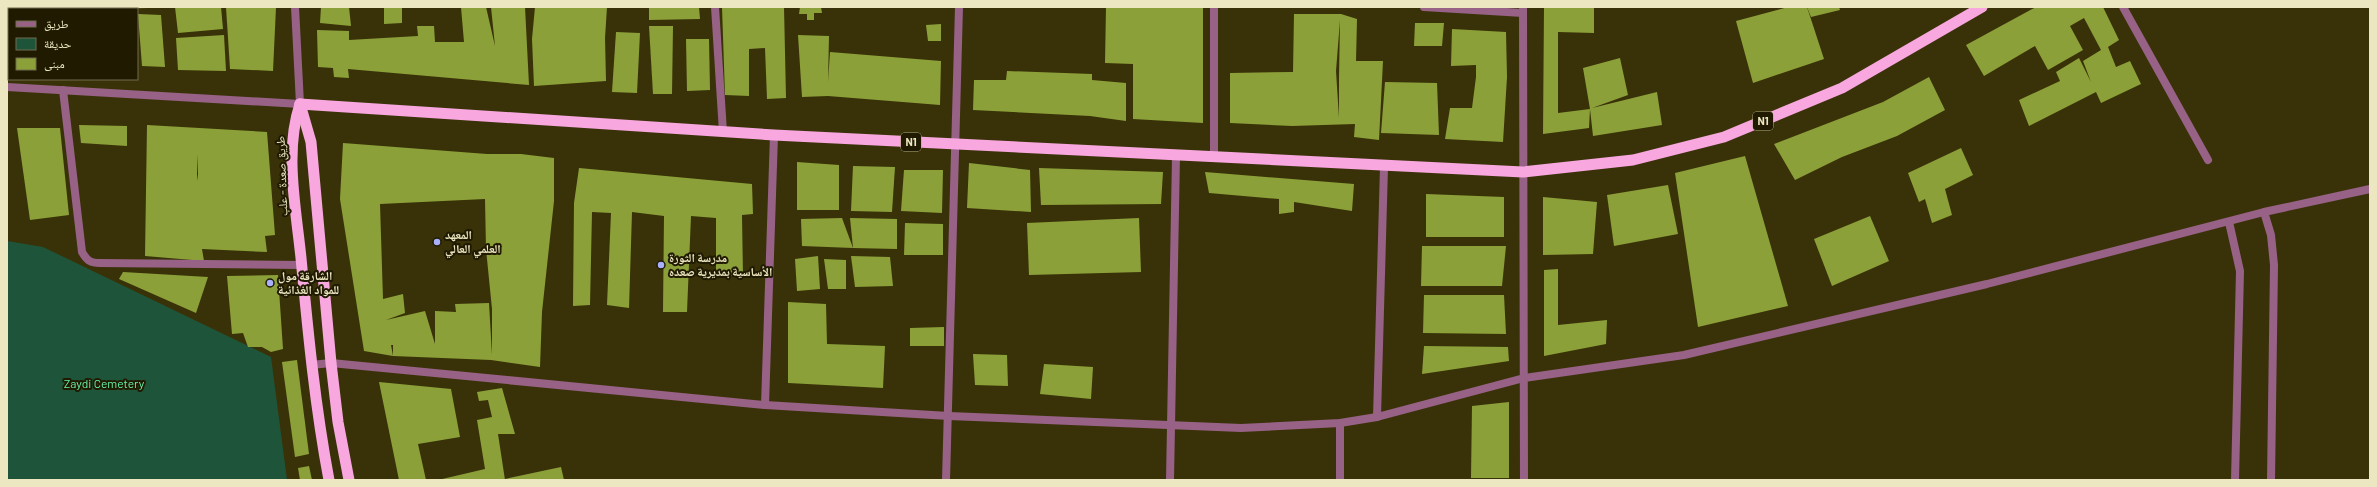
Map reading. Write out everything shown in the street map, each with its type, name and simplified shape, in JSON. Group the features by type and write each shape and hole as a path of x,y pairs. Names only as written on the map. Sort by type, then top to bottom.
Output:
{"highway":[{"name":"N1","path":"300,104 774,135 1384,167 1523,172 1633,160 1724,137 1842,88 1982,7"},
{"name":"طريق صعدة - علب","path":"300,104 294,123 292,142 301,265 311,365 319,426 329,480"},
{"path":"300,104 311,142 331,363 338,422 350,480"}],"street":[{"path":"7,87 300,104 295,7"},
{"path":"715,7 723,132"},
{"path":"946,480 949,416 954,144 959,7"},
{"path":"1214,7 1214,158"},
{"path":"1424,7 1523,10 1524,480"},
{"path":"2123,7 2208,160"},
{"path":"63,90 82,252 86,259 96,263 301,265"},
{"path":"765,405 774,135"},
{"path":"1170,480 1176,156"},
{"path":"1377,417 1384,167"},
{"path":"311,365 331,363 765,405 949,416 1241,428 1340,423 1377,417 1524,378 1684,355 1987,284 2264,212 2370,189"},
{"path":"2264,212 2271,235 2274,265 2271,480"},
{"path":"2229,222 2240,271 2235,480"},
{"path":"1340,423 1340,480"}],"green space":[{"name":"Zaydi Cemetery","path":"7,241 43,247 271,357 287,480 7,480"}],"building":[{"path":"7,7 32,7 8,8 8,30"},
{"path":"37,7 68,7 68,8"},
{"path":"78,7 101,7 101,8"},
{"path":"108,7 148,7 138,8"},
{"path":"175,7 221,7 223,29 178,33"},
{"path":"226,7 276,7 273,71 230,69"},
{"path":"321,7 349,7 351,26 320,23"},
{"path":"384,7 402,7 402,23 384,24"},
{"path":"461,7 486,7 495,46 491,7 525,7 529,85 348,69 349,78 334,77 333,68 318,67 317,30 349,31 349,40 418,36 417,26 434,26 435,42 464,42"},
{"path":"535,7 607,7 605,38 606,81 534,86 532,39"},
{"path":"649,7 699,7 700,19 649,20"},
{"path":"722,7 784,7 786,98 767,99 765,48 749,49 749,96 725,95"},
{"path":"800,7 821,7 822,13 814,13 814,20 807,20 807,14 799,14"},
{"path":"1106,7 1203,7 1203,123 1133,119 1133,64 1105,63"},
{"path":"1544,7 1594,7 1594,33 1558,32 1558,113 1590,109 1589,128 1543,134"},
{"path":"1788,7 1807,7 1824,59 1753,83 1736,21"},
{"path":"1807,7 1839,7 1840,10 1811,17"},
{"path":"2036,7 2103,7 2119,40 2108,47 2116,67 2130,61 2141,84 2101,103 2096,92 2029,126 2019,100 2060,81 2056,72 2079,58 2091,82 2083,61 2101,50 2084,18 2070,26 2083,50 2048,70 2035,46 1984,76 1966,45"},
{"path":"138,14 161,15 165,67 142,66"},
{"path":"1294,14 1341,14 1357,19 1356,61 1383,61 1379,140 1354,137 1355,124 1292,126 1230,123 1230,73 1293,72","holes":["1340,20 1339,118 1336,71"]},
{"path":"1415,23 1444,23 1442,46 1414,46"},
{"path":"941,24 941,41 928,41 926,25"},
{"path":"649,26 673,26 672,94 653,94"},
{"path":"1452,29 1506,32 1507,77 1503,142 1445,139 1450,108 1472,108 1476,77 1476,65 1451,66"},
{"path":"616,32 640,33 637,93 612,92"},
{"path":"224,35 226,71 178,70 176,38"},
{"path":"798,35 829,36 828,82 830,52 941,61 940,105 828,96 802,97"},
{"path":"686,39 709,39 710,90 687,91"},
{"path":"1620,58 1628,95 1592,108 1657,92 1662,125 1593,136 1583,68"},
{"path":"1007,71 1092,74 1092,80 1126,83 1126,121 1090,116 973,110 974,80 1006,80"},
{"path":"1929,77 1945,110 1897,136 1842,157 1795,180 1774,144 1883,102"},
{"path":"1385,82 1437,83 1439,135 1381,133"},
{"path":"79,125 127,126 127,146 81,143"},
{"path":"147,125 267,132 275,235 265,236 267,252 202,249 204,261 145,256","holes":["198,154 198,181 197,174"]},
{"path":"17,128 60,128 69,215 30,220"},
{"path":"343,143 487,154 521,154 554,158 554,201 542,312 540,367 491,360 393,356 364,351 340,199","holes":["485,199 486,249 492,309 492,355 489,303 455,304 456,312 435,311 435,344 425,311 386,320 405,313 403,294 383,299 380,204","391,345 393,345 393,356"]},
{"path":"1961,148 1973,175 1945,189 1952,215 1932,223 1925,199 1919,202 1908,173"},
{"path":"1745,156 1788,306 1698,327 1675,173"},
{"path":"797,162 839,165 839,210 797,210"},
{"path":"969,163 1030,170 1031,212 967,208"},
{"path":"853,166 895,167 892,212 851,211"},
{"path":"579,168 752,184 753,214 742,215 743,277 716,274 716,218 691,216 687,312 663,312 664,216 632,212 629,308 607,305 611,213 592,212 590,305 573,306 574,203"},
{"path":"1039,168 1163,172 1161,204 1041,205"},
{"path":"904,170 943,170 942,213 901,211"},
{"path":"1205,172 1354,184 1352,211 1294,202 1294,212 1279,214 1279,199 1209,193"},
{"path":"1668,185 1678,234 1614,246 1607,195"},
{"path":"1426,194 1504,197 1504,237 1426,237"},
{"path":"1543,197 1597,202 1593,254 1543,255"},
{"path":"1870,216 1889,261 1832,286 1814,239"},
{"path":"842,218 853,248 802,246 801,219"},
{"path":"850,218 897,219 897,249 853,248"},
{"path":"1139,218 1141,272 1029,275 1027,223"},
{"path":"905,223 943,224 943,255 904,255"},
{"path":"1422,246 1506,246 1502,286 1421,286"},
{"path":"818,256 820,289 797,291 795,259"},
{"path":"851,256 890,257 893,286 855,287"},
{"path":"824,259 846,260 846,289 828,289"},
{"path":"1558,269 1558,325 1607,320 1606,344 1544,356 1544,270"},
{"path":"123,272 208,277 196,313 119,279"},
{"path":"278,275 283,349 271,352 262,347 248,347 243,333 232,334 227,276"},
{"path":"1424,295 1504,295 1506,334 1423,333"},
{"path":"788,302 826,304 827,344 885,346 883,388 788,383"},
{"path":"944,327 944,346 910,346 910,328"},
{"path":"1424,346 1508,347 1509,361 1422,374"},
{"path":"973,354 1007,355 1008,386 975,385"},
{"path":"297,360 309,454 295,457 282,362"},
{"path":"1044,364 1093,367 1091,399 1040,394"},
{"path":"379,382 451,389 460,437 418,444 426,480 399,480"},
{"path":"502,388 515,434 498,434 505,480 438,480 485,469 477,420 492,417 488,400 479,401 477,392"},
{"path":"1509,402 1509,478 1471,478 1472,406"},
{"path":"309,466 312,480 300,480 298,468"},
{"path":"561,467 564,480 505,480 505,479"}],"place":[{"name":"المعهد العلمي العالي","path":"437,242"},
{"name":"مدرسة الثورة الأساسية بمديرية صعده","path":"661,265"},
{"name":"الشارقة مول للمواد الغذائية","path":"270,283"}]}
